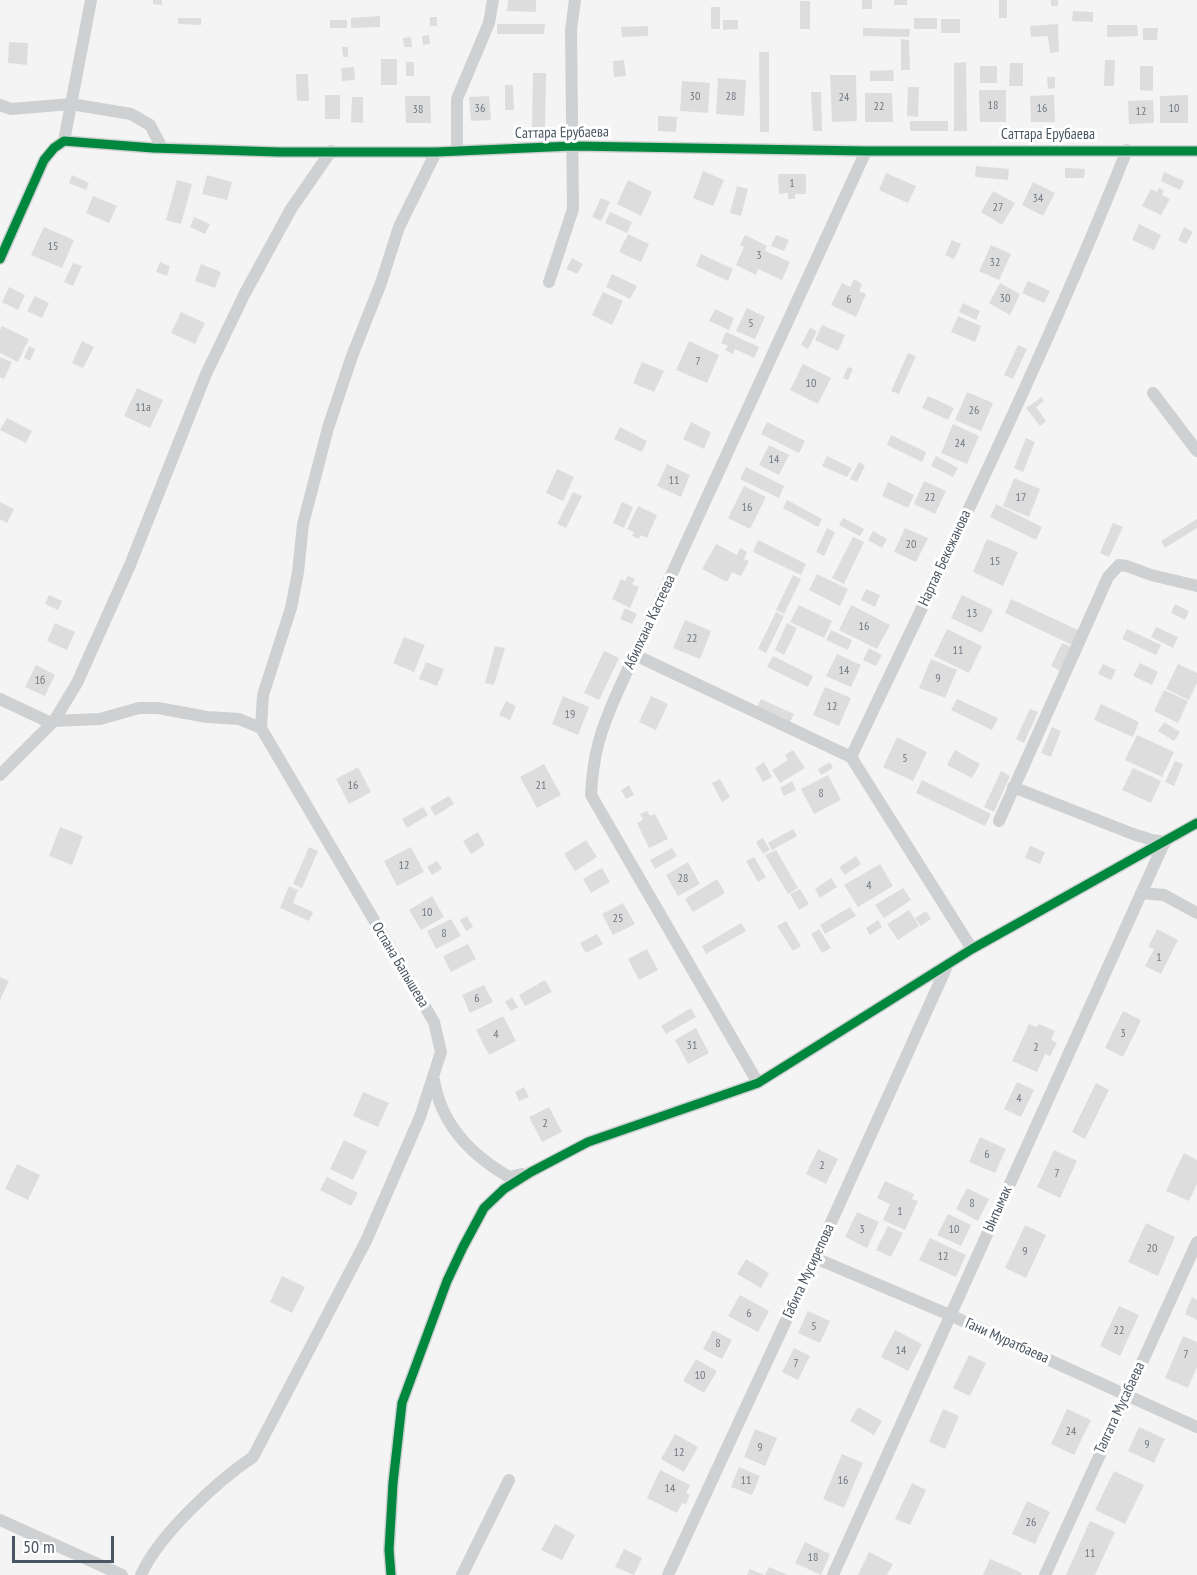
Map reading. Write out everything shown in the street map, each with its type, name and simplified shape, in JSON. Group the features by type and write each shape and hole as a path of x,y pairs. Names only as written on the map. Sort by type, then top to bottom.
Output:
{"street":[{"path":"0,259 44,160 54,148 64,141 91,0"},
{"path":"457,152 457,99 489,23 493,0"},
{"path":"549,282 573,209 572,30 575,0"},
{"path":"0,105 11,109 71,104 131,114 150,125 162,148"},
{"name":"Саттара Ерубаева","path":"64,141 279,153 457,152 572,146 866,151 1197,151"},
{"name":"Нартая Бекежанова","path":"851,757 1020,400 1127,150"},
{"path":"0,775 53,722 77,683 125,576 198,394 245,292 291,209 331,151"},
{"name":"Абилхана Кастеева","path":"758,1083 591,795 592,766 600,732 866,151"},
{"path":"0,699 53,722 100,719 139,708 158,708 207,717 239,719 261,728 262,695 291,608 298,572 303,524 328,428 399,227 436,152"},
{"path":"1153,393 1197,451"},
{"path":"999,820 1107,577 1119,565 1197,586"},
{"path":"635,655 851,757 972,949"},
{"name":"Оспана Бапышева","path":"261,728 434,1022 441,1052 434,1078 437,1097 451,1127 488,1165 509,1177 531,1172"},
{"path":"1013,787 1133,834 1165,842"},
{"path":"392,1575 389,1550 396,1447 402,1403 447,1281 463,1247 484,1209 504,1189 588,1142 758,1083 972,949 1197,823"},
{"name":"Ынтымак","path":"833,1575 1165,842"},
{"path":"1141,893 1164,895 1197,913"},
{"name":"Габита Мусирепова","path":"668,1575 815,1258 947,965"},
{"path":"141,1575 147,1562 178,1525 232,1471 253,1457 366,1242 420,1117 434,1078"},
{"name":"Талгата Мусабаева","path":"1045,1575 1197,1242"},
{"name":"Гани Муратбаева","path":"815,1258 950,1315 1197,1428"},
{"path":"462,1575 509,1480"},
{"path":"0,1520 122,1575"}],"building":[{"path":"153,0 162,0 162,5 153,4"},
{"path":"508,0 536,0 536,12 507,11"},
{"path":"862,0 872,0 872,9 862,9"},
{"path":"894,0 907,0 907,5 894,5"},
{"path":"999,0 1007,0 1007,18 999,18"},
{"path":"1051,0 1058,0 1058,6 1051,6"},
{"path":"800,1 810,1 810,29 800,29"},
{"path":"711,7 720,7 720,29 711,29"},
{"path":"1073,11 1093,12 1093,22 1072,21"},
{"path":"380,16 380,27 351,28 351,18"},
{"path":"430,17 437,17 437,26 430,26"},
{"path":"178,18 201,18 201,25 178,24"},
{"path":"914,18 937,18 937,29 914,29"},
{"path":"941,19 960,19 960,33 941,33"},
{"path":"330,20 347,20 347,28 330,28"},
{"path":"723,20 738,20 738,29 723,30"},
{"path":"497,24 545,24 544,34 497,34"},
{"path":"1058,24 1059,52 1050,53 1048,36 1031,37 1030,26"},
{"path":"1107,25 1137,25 1138,36 1107,37"},
{"path":"648,26 648,36 622,37 621,27"},
{"path":"863,28 910,29 909,37 863,36"},
{"path":"1143,28 1158,28 1157,40 1143,40"},
{"path":"429,35 430,44 423,45 422,36"},
{"path":"411,37 412,47 404,47 403,38"},
{"path":"901,39 909,40 910,70 901,70"},
{"path":"9,42 28,43 27,65 8,63"},
{"path":"342,47 348,47 348,57 343,57"},
{"path":"759,52 769,52 769,132 760,132"},
{"path":"381,59 397,59 397,85 381,85"},
{"path":"624,60 626,76 614,77 613,61"},
{"path":"1105,60 1115,60 1114,86 1104,86"},
{"path":"406,62 414,62 414,76 406,76"},
{"path":"966,62 967,131 954,131 954,63"},
{"path":"1010,63 1023,63 1023,86 1009,86"},
{"path":"980,66 997,66 997,83 980,83"},
{"path":"1140,66 1153,66 1153,91 1140,90"},
{"path":"354,67 355,80 342,81 341,68"},
{"path":"893,70 894,81 870,81 870,71"},
{"path":"533,73 546,73 545,129 532,129"},
{"path":"296,74 308,74 309,101 297,101"},
{"path":"830,75 856,75 857,121 832,122"},
{"path":"1047,77 1055,77 1055,88 1048,89"},
{"path":"718,78 746,80 744,116 716,114"},
{"path":"682,81 710,83 708,113 680,111"},
{"path":"505,85 513,85 514,110 505,110"},
{"path":"908,87 919,87 918,117 907,116"},
{"path":"979,90 1006,90 1006,122 980,122"},
{"path":"811,92 821,92 822,131 813,131"},
{"path":"865,93 892,93 893,122 865,122"},
{"path":"325,95 340,95 340,119 325,119"},
{"path":"1054,95 1055,122 1031,122 1030,96"},
{"path":"1188,95 1188,123 1160,123 1160,96"},
{"path":"405,96 430,96 431,123 406,123"},
{"path":"489,96 491,120 471,121 469,97"},
{"path":"352,97 363,97 363,123 351,122"},
{"path":"1153,100 1154,123 1129,124 1128,101"},
{"path":"658,116 677,117 676,132 658,131"},
{"path":"910,121 948,121 948,131 910,131"},
{"path":"976,166 1009,169 1008,180 975,177"},
{"path":"1065,168 1085,169 1084,178 1065,178"},
{"path":"703,171 724,180 713,206 693,198"},
{"path":"1164,172 1184,181 1180,190 1161,181"},
{"path":"886,173 916,186 908,203 879,190"},
{"path":"778,174 806,174 806,194 795,194 795,199 788,199 788,193 779,194"},
{"path":"72,175 89,183 86,190 69,183"},
{"path":"207,175 232,182 227,200 202,194"},
{"path":"177,180 192,184 181,224 166,220"},
{"path":"628,180 652,192 641,216 617,204"},
{"path":"1033,182 1055,193 1043,216 1022,205"},
{"path":"737,186 748,189 741,216 730,213"},
{"path":"1159,188 1164,190 1162,195 1170,199 1161,215 1142,206 1151,189 1157,192"},
{"path":"993,191 1015,203 1002,225 981,212"},
{"path":"93,196 117,206 109,223 86,213"},
{"path":"601,198 610,202 601,221 592,217"},
{"path":"610,212 632,222 627,233 605,223"},
{"path":"194,217 210,224 205,234 190,227"},
{"path":"1139,224 1161,235 1154,250 1132,240"},
{"path":"44,227 74,240 62,268 31,255"},
{"path":"1184,227 1193,232 1186,244 1178,240"},
{"path":"628,234 649,244 641,262 619,252"},
{"path":"745,235 767,246 765,251 790,262 782,280 758,269 756,275 736,265 744,247 740,245"},
{"path":"776,235 789,240 784,251 771,246"},
{"path":"952,240 961,244 954,259 945,255"},
{"path":"991,245 1011,254 999,280 979,271"},
{"path":"701,254 733,269 728,281 696,266"},
{"path":"572,258 583,264 577,274 566,269"},
{"path":"160,262 170,266 167,276 156,272"},
{"path":"73,263 82,266 73,286 64,282"},
{"path":"201,264 221,272 215,288 195,281"},
{"path":"612,274 637,286 630,299 606,287"},
{"path":"854,279 862,284 859,291 866,294 856,317 831,305 842,283 850,287"},
{"path":"1028,281 1050,291 1044,303 1022,293"},
{"path":"1000,283 1020,294 1010,315 989,303"},
{"path":"9,287 25,295 18,310 2,302"},
{"path":"603,292 623,301 612,325 592,315"},
{"path":"35,296 49,303 42,318 27,311"},
{"path":"963,303 980,311 976,320 959,312"},
{"path":"747,308 765,317 755,339 736,331"},
{"path":"715,309 734,318 729,330 709,321"},
{"path":"181,312 205,323 195,344 171,333"},
{"path":"958,316 981,326 975,342 951,332"},
{"path":"822,325 845,335 838,351 815,340"},
{"path":"2,326 29,339 18,362 0,353"},
{"path":"810,328 817,331 808,349 801,345"},
{"path":"726,332 759,347 754,358 735,349 733,354 725,350 728,346 721,343"},
{"path":"82,341 94,347 83,368 72,363"},
{"path":"689,341 719,355 707,383 676,370"},
{"path":"1018,345 1027,349 1013,379 1004,375"},
{"path":"29,346 35,349 30,361 24,358"},
{"path":"908,353 916,356 899,394 891,391"},
{"path":"0,357 12,362 4,379 0,377"},
{"path":"642,362 664,371 654,392 633,383"},
{"path":"803,364 831,378 818,404 790,390"},
{"path":"848,367 853,369 848,380 843,378"},
{"path":"137,388 163,400 150,428 124,416"},
{"path":"967,392 993,403 981,431 955,420"},
{"path":"928,396 954,408 948,420 922,408"},
{"path":"1042,397 1044,401 1036,407 1046,421 1040,426 1026,408"},
{"path":"7,418 32,431 26,443 0,430"},
{"path":"691,422 711,432 704,449 683,439"},
{"path":"767,422 805,441 799,453 761,434"},
{"path":"953,424 979,436 967,464 941,453"},
{"path":"620,427 647,441 642,452 614,439"},
{"path":"891,435 926,452 922,462 887,445"},
{"path":"1026,438 1035,442 1023,472 1014,468"},
{"path":"769,445 789,455 779,475 759,465"},
{"path":"827,456 852,468 847,477 822,466"},
{"path":"936,456 958,468 953,477 931,466"},
{"path":"859,462 865,466 857,482 850,479"},
{"path":"667,464 690,475 681,497 657,486"},
{"path":"746,467 784,486 779,498 740,479"},
{"path":"557,469 574,477 563,501 546,493"},
{"path":"1014,478 1040,489 1029,517 1003,506"},
{"path":"924,481 946,491 935,514 914,504"},
{"path":"888,482 914,495 908,508 882,496"},
{"path":"744,486 766,497 750,529 728,518"},
{"path":"573,492 582,496 566,528 557,524"},
{"path":"787,500 822,519 818,527 783,508"},
{"path":"0,502 14,509 7,523 0,519"},
{"path":"622,502 633,507 624,528 613,523"},
{"path":"996,504 1042,527 1036,540 990,517"},
{"path":"638,506 657,515 647,538 641,535 639,539 632,536 634,532 627,529"},
{"path":"843,518 864,529 860,536 839,525"},
{"path":"1197,519 1197,528 1165,548 1161,541"},
{"path":"1113,523 1123,527 1109,557 1100,553"},
{"path":"827,528 835,532 824,556 816,552"},
{"path":"905,528 928,538 916,562 894,552"},
{"path":"873,531 887,539 882,548 868,540"},
{"path":"853,537 864,542 844,584 832,578"},
{"path":"987,539 1018,552 1003,586 973,572"},
{"path":"758,540 806,564 801,575 753,552"},
{"path":"716,544 737,555 740,548 747,552 744,559 749,561 741,576 732,572 727,582 702,569"},
{"path":"817,574 848,589 840,606 809,590"},
{"path":"793,575 801,579 784,614 776,610"},
{"path":"628,576 635,579 632,584 639,587 630,608 612,599 621,579 625,581"},
{"path":"866,589 880,595 875,607 861,600"},
{"path":"49,595 62,601 58,610 45,604"},
{"path":"962,595 993,610 982,633 951,618"},
{"path":"1011,599 1078,630 1072,645 1005,613"},
{"path":"1175,604 1189,611 1185,620 1171,613"},
{"path":"799,605 832,621 824,638 790,622"},
{"path":"851,605 890,625 877,649 839,630"},
{"path":"625,608 637,614 632,624 620,619"},
{"path":"776,612 784,616 766,653 758,649"},
{"path":"685,620 711,631 700,659 673,648"},
{"path":"55,623 75,632 67,650 47,641"},
{"path":"787,623 797,628 784,655 775,650"},
{"path":"1156,627 1178,637 1173,648 1151,637"},
{"path":"947,629 982,646 969,673 934,656"},
{"path":"1127,629 1161,645 1156,655 1122,639"},
{"path":"831,630 852,640 848,650 826,640"},
{"path":"404,637 425,645 414,672 393,663"},
{"path":"1062,643 1071,647 1060,671 1051,666"},
{"path":"495,646 505,648 494,685 485,683"},
{"path":"869,648 882,655 876,666 863,660"},
{"path":"604,651 619,658 599,700 584,693"},
{"path":"837,654 861,665 851,687 826,676"},
{"path":"773,656 813,676 808,687 767,667"},
{"path":"931,659 957,670 945,698 919,688"},
{"path":"426,662 444,669 437,686 419,679"},
{"path":"1140,663 1158,672 1152,685 1133,676"},
{"path":"1103,664 1116,670 1111,680 1098,674"},
{"path":"1178,664 1197,673 1197,683 1189,700 1166,689"},
{"path":"36,665 55,675 45,696 25,687"},
{"path":"825,687 851,698 839,726 813,715"},
{"path":"1164,690 1188,701 1178,723 1154,711"},
{"path":"563,696 589,707 578,735 552,724"},
{"path":"651,696 668,704 656,730 639,722"},
{"path":"761,699 794,714 789,724 756,709"},
{"path":"957,699 998,718 992,730 951,710"},
{"path":"506,701 516,706 510,720 499,715"},
{"path":"1101,704 1139,722 1133,737 1094,720"},
{"path":"1030,709 1038,712 1024,743 1016,739"},
{"path":"1164,722 1180,732 1174,741 1158,731"},
{"path":"1052,727 1061,731 1051,757 1041,753"},
{"path":"1137,735 1174,752 1162,777 1125,760"},
{"path":"897,737 927,752 913,781 883,767"},
{"path":"793,750 805,768 780,783 772,770 788,760 785,755"},
{"path":"955,750 980,764 972,778 947,765"},
{"path":"1175,761 1183,764 1174,786 1165,782"},
{"path":"764,762 772,777 763,782 755,768"},
{"path":"830,762 833,768 821,775 818,769"},
{"path":"544,764 561,795 537,808 520,777"},
{"path":"358,767 371,792 349,804 336,779"},
{"path":"1133,768 1161,781 1151,803 1122,790"},
{"path":"1001,771 1010,776 994,812 984,807"},
{"path":"828,775 841,800 814,814 801,789"},
{"path":"720,779 730,797 722,802 712,783"},
{"path":"922,780 991,814 985,826 916,793"},
{"path":"792,781 796,790 784,796 780,788"},
{"path":"629,785 634,795 626,799 621,790"},
{"path":"449,796 454,804 435,816 430,807"},
{"path":"423,807 428,815 407,828 402,819"},
{"path":"647,811 650,816 655,814 668,839 649,848 637,823 643,820 640,814"},
{"path":"60,827 83,836 72,865 49,856"},
{"path":"793,829 797,836 772,850 768,843"},
{"path":"478,832 485,845 471,854 463,841"},
{"path":"763,838 770,850 763,854 756,842"},
{"path":"586,840 597,857 575,871 564,854"},
{"path":"1030,846 1045,852 1040,864 1025,858"},
{"path":"309,847 318,851 302,888 293,884"},
{"path":"411,847 424,872 397,886 384,861"},
{"path":"672,848 677,856 655,869 650,860"},
{"path":"776,850 798,888 788,894 765,855"},
{"path":"856,856 861,864 845,875 839,867"},
{"path":"754,857 766,877 758,882 746,861"},
{"path":"437,861 442,869 432,875 427,867"},
{"path":"688,862 700,884 678,896 666,875"},
{"path":"880,864 893,886 858,907 844,885"},
{"path":"602,868 610,882 591,893 583,879"},
{"path":"831,878 837,887 820,898 815,889"},
{"path":"717,879 725,893 693,912 685,899"},
{"path":"289,886 298,890 293,903 313,912 309,921 280,908"},
{"path":"903,888 911,900 884,918 875,905"},
{"path":"800,889 809,904 799,910 790,894"},
{"path":"432,896 444,917 421,930 409,910"},
{"path":"623,903 635,924 613,935 602,914"},
{"path":"850,907 856,916 825,934 820,925"},
{"path":"909,910 919,926 898,940 887,924"},
{"path":"926,911 931,919 921,926 915,918"},
{"path":"467,916 473,927 466,931 460,920"},
{"path":"451,919 461,936 436,949 427,931"},
{"path":"878,920 882,927 870,935 866,928"},
{"path":"786,921 801,946 793,951 777,926"},
{"path":"741,923 746,931 706,954 702,946"},
{"path":"819,929 831,948 822,953 811,934"},
{"path":"1157,929 1178,940 1161,974 1145,966 1154,949 1148,947"},
{"path":"597,934 603,944 586,953 580,943"},
{"path":"468,944 476,959 451,972 443,956"},
{"path":"647,949 658,970 639,980 628,959"},
{"path":"0,977 9,981 0,1000"},
{"path":"545,980 552,992 525,1006 519,995"},
{"path":"484,985 493,1002 470,1013 462,995"},
{"path":"512,997 518,1007 511,1011 505,1002"},
{"path":"691,1008 696,1017 666,1034 661,1026"},
{"path":"1123,1011 1141,1020 1123,1057 1105,1048"},
{"path":"503,1016 516,1041 489,1055 476,1030"},
{"path":"1029,1024 1037,1027 1039,1024 1055,1031 1051,1040 1057,1043 1050,1056 1045,1054 1037,1072 1012,1061"},
{"path":"696,1028 709,1053 688,1064 675,1040"},
{"path":"1017,1082 1034,1090 1021,1117 1004,1109"},
{"path":"1096,1083 1109,1090 1085,1139 1072,1132"},
{"path":"524,1087 529,1097 519,1101 515,1092"},
{"path":"363,1092 389,1103 378,1127 353,1116"},
{"path":"549,1107 562,1132 542,1142 529,1117"},
{"path":"980,1137 1006,1149 995,1173 969,1162"},
{"path":"344,1140 367,1151 353,1180 330,1169"},
{"path":"818,1149 838,1159 826,1184 806,1174"},
{"path":"1054,1150 1077,1161 1060,1198 1037,1187"},
{"path":"1184,1153 1197,1160 1197,1184 1189,1201 1166,1191"},
{"path":"17,1164 40,1175 28,1200 5,1189"},
{"path":"327,1177 358,1193 351,1206 320,1190"},
{"path":"885,1181 914,1194 912,1199 918,1201 905,1230 883,1220 890,1204 877,1198"},
{"path":"967,1188 989,1199 978,1221 956,1209"},
{"path":"857,1212 879,1222 867,1248 845,1237"},
{"path":"948,1214 971,1225 961,1246 937,1235"},
{"path":"1146,1223 1175,1237 1158,1276 1128,1262"},
{"path":"1025,1225 1046,1235 1026,1278 1005,1268"},
{"path":"888,1226 903,1233 891,1257 876,1250"},
{"path":"930,1238 966,1255 956,1277 919,1260"},
{"path":"746,1259 769,1273 761,1288 737,1274"},
{"path":"282,1276 305,1287 292,1313 270,1302"},
{"path":"740,1295 769,1311 758,1332 728,1316"},
{"path":"1192,1297 1197,1300 1197,1320 1185,1314"},
{"path":"1119,1306 1139,1315 1120,1356 1100,1346"},
{"path":"808,1311 830,1321 820,1343 798,1333"},
{"path":"713,1330 732,1340 722,1359 703,1349"},
{"path":"895,1330 922,1344 908,1371 881,1357"},
{"path":"1183,1336 1197,1342 1197,1367 1188,1388 1165,1378"},
{"path":"794,1348 810,1356 798,1380 782,1372"},
{"path":"969,1355 986,1363 970,1396 953,1388"},
{"path":"696,1359 717,1371 704,1393 683,1381"},
{"path":"858,1407 882,1421 874,1435 850,1421"},
{"path":"943,1409 959,1416 945,1449 929,1442"},
{"path":"1067,1409 1091,1420 1074,1455 1051,1444"},
{"path":"1139,1427 1165,1439 1154,1463 1128,1451"},
{"path":"755,1429 777,1438 765,1466 744,1457"},
{"path":"675,1434 698,1447 684,1472 661,1459"},
{"path":"842,1454 863,1463 844,1508 823,1499"},
{"path":"739,1467 760,1476 752,1495 731,1487"},
{"path":"660,1470 690,1485 686,1493 690,1495 686,1504 682,1503 677,1513 647,1498"},
{"path":"1114,1471 1144,1485 1125,1524 1095,1510"},
{"path":"912,1483 926,1490 910,1525 895,1519"},
{"path":"1027,1501 1050,1512 1035,1544 1012,1534"},
{"path":"1090,1521 1115,1532 1095,1575 1066,1575"},
{"path":"555,1524 575,1535 562,1560 541,1550"},
{"path":"805,1542 830,1554 821,1575 795,1563"},
{"path":"624,1549 642,1558 634,1575 615,1567"},
{"path":"869,1552 893,1564 887,1575 858,1575"},
{"path":"990,1559 1022,1573 1021,1575 983,1575"},
{"path":"769,1567 788,1575 765,1575"},
{"path":"750,1569 764,1575 747,1575"}],"cycle path":[{"path":"0,259 44,160 54,148 64,141 153,148 279,152 436,152 572,146 866,151 1197,151"},
{"path":"391,1575 389,1550 393,1483 402,1403 447,1281 463,1247 484,1208 504,1189 588,1142 758,1083 972,949 1197,823"}]}
